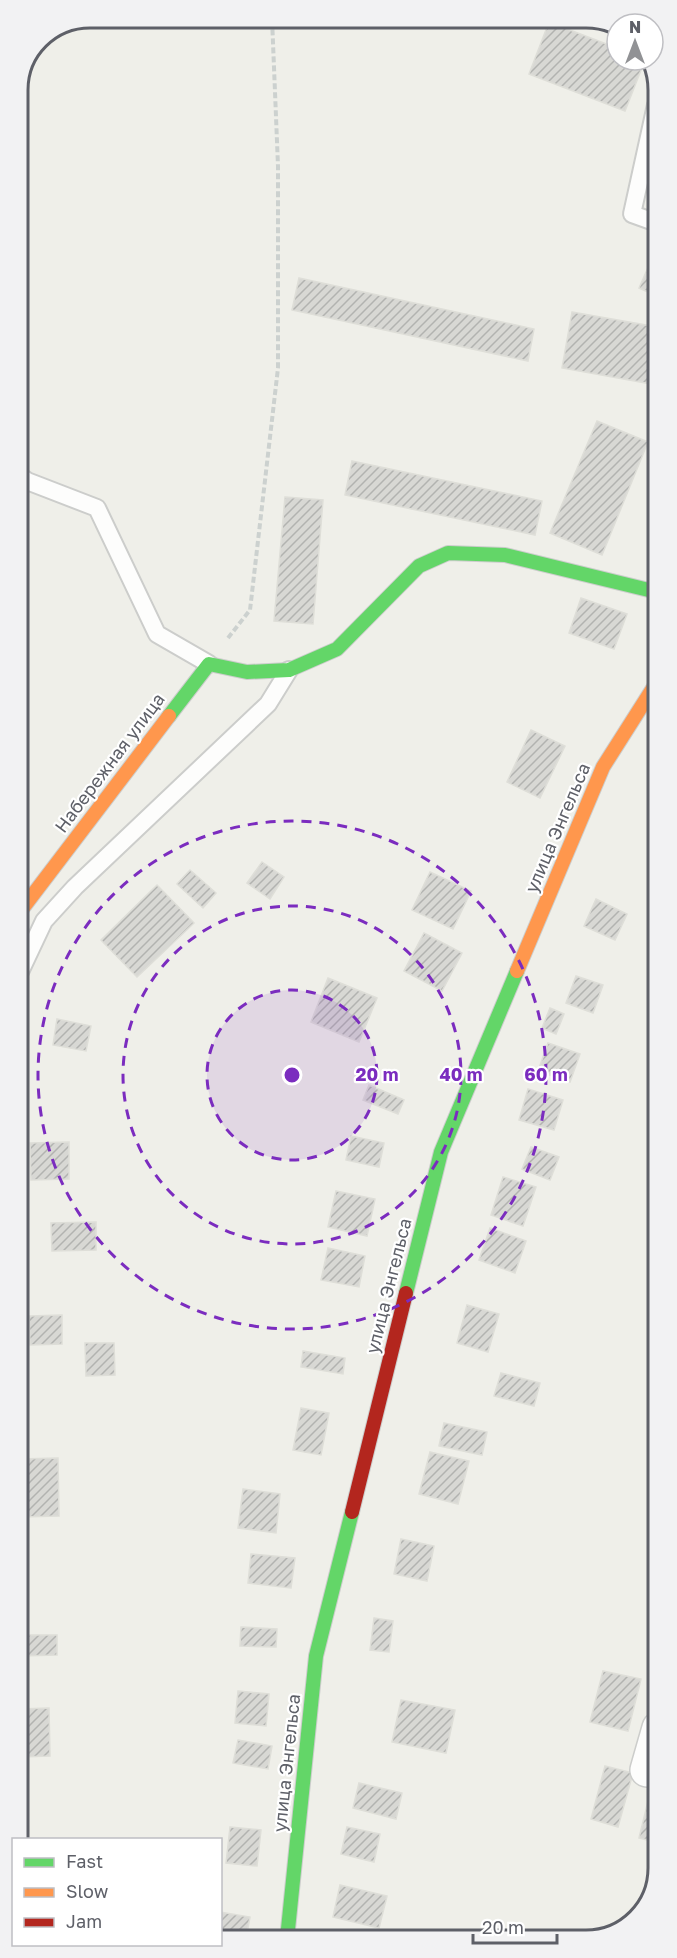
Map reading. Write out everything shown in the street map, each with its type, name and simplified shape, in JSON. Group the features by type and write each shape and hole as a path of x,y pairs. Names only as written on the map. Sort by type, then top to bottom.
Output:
{"street":[{"path":"209,664 247,672 289,670 337,649 420,566 448,553 505,555 648,590"},
{"name":"Набережная улица","path":"28,901 209,664"},
{"name":"улица Энгельса","path":"288,1929 316,1656 441,1152 603,767 648,696"}],"lane":[{"path":"648,144 632,214 648,220"},
{"path":"28,481 97,508 157,634 209,664"},
{"path":"28,955 44,921 75,887 268,704 289,670"}],"path":[{"path":"209,664 250,610 278,368 278,166 272,28"}],"building":[{"path":"546,29 567,29 605,43 605,72 640,72 625,111 529,74"},
{"path":"648,268 648,292 639,288"},
{"path":"299,278 534,329 528,361 292,310"},
{"path":"572,312 648,325 648,383 562,368"},
{"path":"597,421 648,442 602,555 550,533"},
{"path":"352,461 542,501 535,535 345,495"},
{"path":"285,497 323,500 313,624 274,621"},
{"path":"581,598 627,614 614,649 569,633"},
{"path":"531,730 565,746 540,798 507,782"},
{"path":"262,862 284,877 270,899 247,883"},
{"path":"190,870 216,893 203,908 177,884"},
{"path":"430,872 471,891 453,929 412,910"},
{"path":"157,885 194,923 137,977 101,940"},
{"path":"596,899 627,914 615,940 584,926"},
{"path":"424,933 462,953 442,991 404,971"},
{"path":"576,976 603,985 593,1013 566,1003"},
{"path":"328,978 377,998 359,1042 311,1022"},
{"path":"550,1008 564,1014 556,1034 542,1028"},
{"path":"57,1019 91,1026 86,1051 53,1045"},
{"path":"548,1043 580,1054 570,1082 538,1071"},
{"path":"369,1085 404,1100 398,1114 363,1100"},
{"path":"528,1089 563,1100 554,1130 519,1120"},
{"path":"351,1136 384,1143 379,1167 346,1160"},
{"path":"69,1142 69,1179 31,1180 30,1143"},
{"path":"531,1147 559,1157 550,1180 522,1169"},
{"path":"503,1177 536,1187 523,1226 491,1215"},
{"path":"336,1191 375,1199 367,1236 328,1227"},
{"path":"96,1222 96,1250 52,1251 51,1223"},
{"path":"490,1228 526,1241 515,1273 479,1260"},
{"path":"328,1248 365,1256 359,1287 321,1280"},
{"path":"467,1305 499,1314 488,1352 457,1343"},
{"path":"62,1315 62,1344 30,1345 29,1316"},
{"path":"85,1343 114,1343 115,1375 86,1376"},
{"path":"303,1351 345,1358 343,1374 301,1367"},
{"path":"501,1373 540,1383 534,1406 494,1396"},
{"path":"301,1408 329,1413 321,1455 293,1450"},
{"path":"444,1423 487,1432 482,1455 439,1446"},
{"path":"430,1452 469,1461 458,1504 419,1494"},
{"path":"58,1458 59,1516 28,1517 28,1459"},
{"path":"243,1489 280,1494 276,1533 238,1528"},
{"path":"401,1539 434,1546 427,1581 394,1574"},
{"path":"251,1554 295,1558 291,1588 248,1583"},
{"path":"374,1618 393,1621 389,1652 370,1650"},
{"path":"241,1627 277,1629 276,1647 240,1646"},
{"path":"28,1635 57,1635 57,1655 28,1656"},
{"path":"603,1671 641,1679 628,1731 590,1722"},
{"path":"238,1691 269,1694 266,1726 235,1723"},
{"path":"401,1700 455,1710 446,1753 392,1742"},
{"path":"49,1708 50,1756 28,1757 28,1709"},
{"path":"238,1740 272,1746 268,1769 233,1763"},
{"path":"605,1766 633,1773 618,1827 591,1819"},
{"path":"359,1783 402,1793 396,1819 353,1808"},
{"path":"648,1801 648,1840 639,1838"},
{"path":"230,1827 261,1830 257,1866 226,1863"},
{"path":"347,1827 380,1834 374,1862 341,1854"},
{"path":"340,1885 387,1896 379,1928 333,1917"},
{"path":"222,1912 250,1917 248,1929 222,1929"}],"traffic: fast":[{"path":"169,716 209,664 247,672 289,670 337,649 419,566 448,553 505,555 648,590"},
{"path":"406,1293 441,1152 517,971"},
{"path":"288,1929 316,1656 352,1512"}],"traffic: slow":[{"path":"517,971 603,767 648,696"},
{"path":"28,901 169,716"}],"traffic: jam":[{"path":"352,1512 406,1293"}]}
